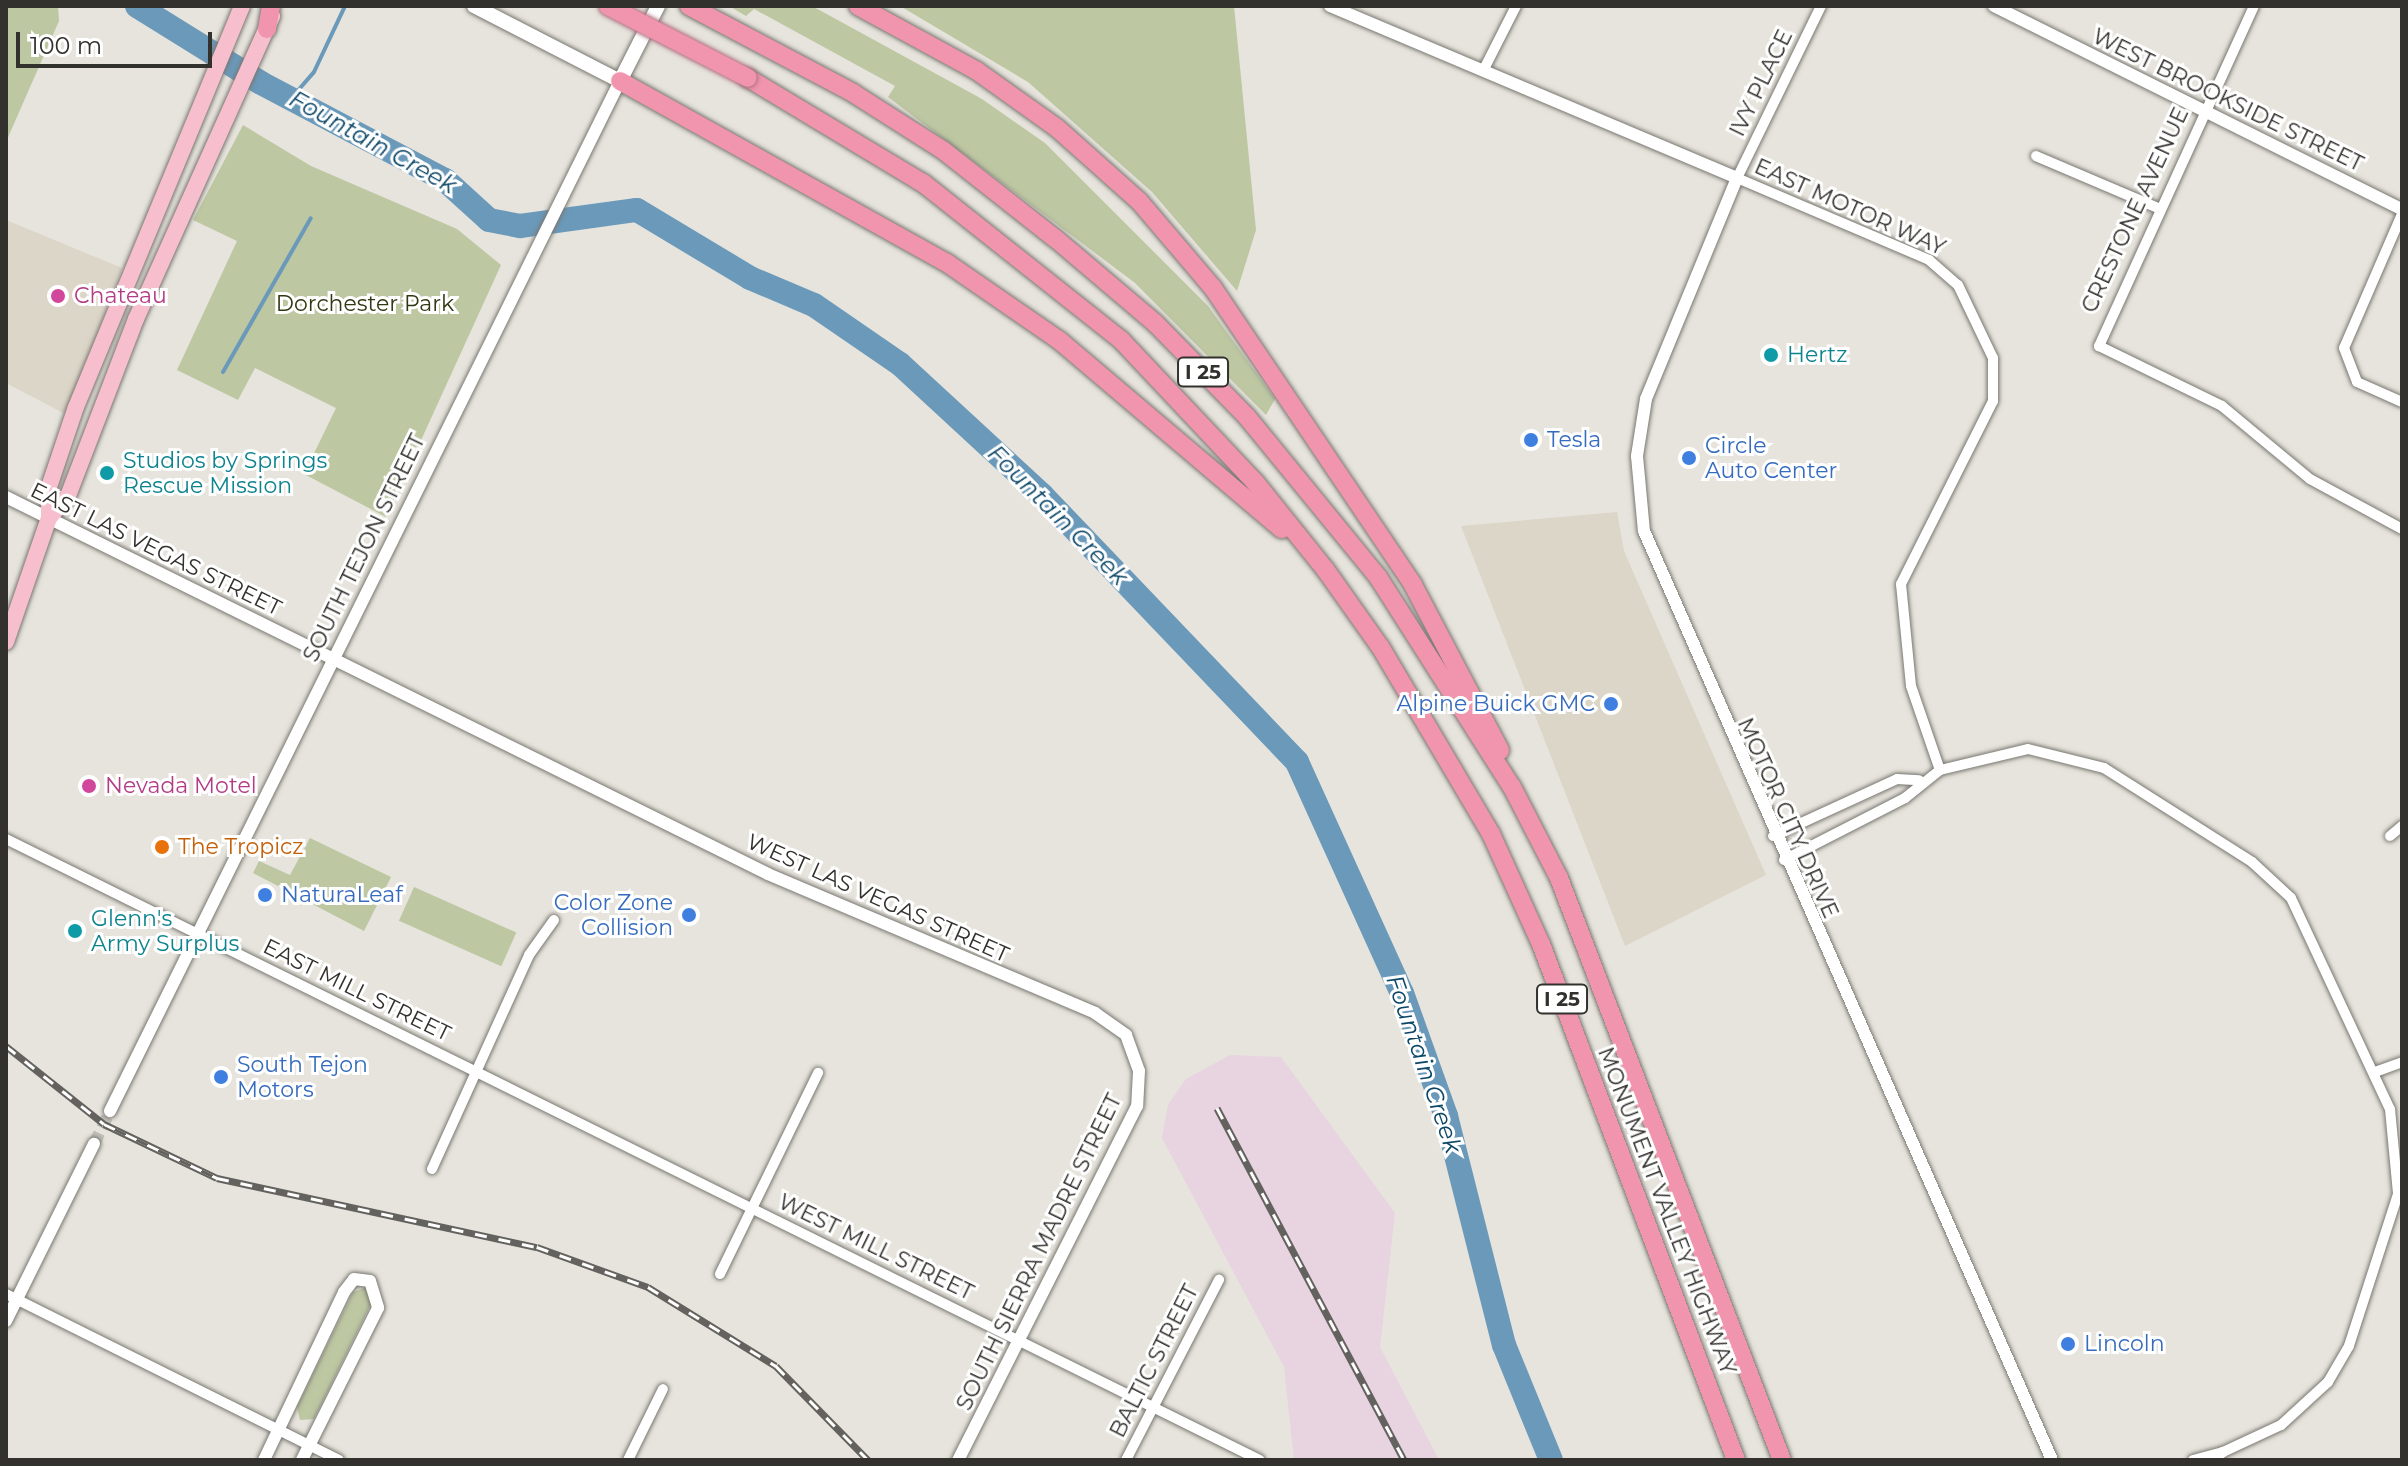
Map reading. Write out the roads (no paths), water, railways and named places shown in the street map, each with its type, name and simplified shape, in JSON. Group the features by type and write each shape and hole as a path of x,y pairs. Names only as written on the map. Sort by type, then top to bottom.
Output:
{"highway":[{"path":"267,29 274,6"},
{"name":"MONUMENT VALLEY HIGHWAY","path":"608,6 748,78 923,183 1110,331 1255,482 1325,569 1381,648 1491,834 1541,944 1736,1460"},
{"name":"MONUMENT VALLEY HIGHWAY","path":"689,6 757,41 944,151 1155,323 1247,417 1378,577 1531,822 1626,1044 1782,1460"},
{"path":"858,6 977,71 1057,128 1139,201 1213,288 1413,585 1482,708 1531,822"},
{"path":"620,81 947,263 1026,317 1197,453 1325,569"}],"main road":[{"path":"6,642 49,518 49,487 76,407 242,6"},
{"path":"474,6 620,81"},
{"name":"SOUTH TEJON STREET","path":"620,81 658,6"},
{"path":"49,518 68,496 209,158 267,29"}],"street":[{"name":"EAST MOTOR WAY","path":"1330,6 1929,260 1958,285 1993,358 1993,401 1901,584 1911,686 1940,770"},
{"path":"1483,71 1516,6"},
{"name":"IVY PLACE","path":"1737,178 1821,6"},
{"name":"WEST BROOKSIDE STREET","path":"1994,6 2402,211"},
{"name":"CRESTONE AVENUE","path":"2254,6 2158,208 2099,346 2222,406 2323,488 2402,529"},
{"name":"SOUTH TEJON STREET","path":"110,1111 620,81"},
{"path":"2036,156 2158,208"},
{"name":"MOTOR CITY DRIVE","path":"1737,178 1646,399 1638,502 1664,590 2052,1460"},
{"path":"2402,211 2344,348 2357,382 2402,402"},
{"name":"EAST LAS VEGAS STREET","path":"6,497 590,785"},
{"path":"1784,860 1905,798 1919,780 1940,770 2028,749 2077,757 2252,862 2291,898 2375,1072 2397,1139 2398,1194 2349,1346 2305,1409 2213,1460"},
{"path":"1773,836 1897,779 1919,780"},
{"name":"WEST LAS VEGAS STREET","path":"590,785 768,874 1095,1013 1126,1035 1137,1058"},
{"name":"EAST MILL STREET","path":"6,839 475,1071"},
{"path":"432,1169 529,955 554,920"},
{"name":"SOUTH SIERRA MADRE STREET","path":"958,1460 1137,1106 1137,1058"},
{"path":"2375,1072 2402,1062"},
{"name":"WEST MILL STREET","path":"475,1071 1018,1339 1152,1410 1260,1460"},
{"path":"720,1274 818,1073"},
{"path":"6,1321 12,1297 94,1144"},
{"path":"264,1460 344,1292 354,1279 370,1281 378,1308 302,1460"},
{"name":"BALTIC STREET","path":"1126,1460 1219,1280"},
{"path":"12,1297 339,1460"},
{"path":"628,1460 663,1389"},
{"path":"2193,1460 2223,1452"}],"waterway":[{"name":"Fountain Creek","path":"137,6 261,83 445,180 489,220 520,226 637,210 750,278 814,305 900,364 1042,495 1297,762 1402,993 1446,1116 1504,1345 1551,1460"},
{"path":"294,95 314,72 345,6"},
{"path":"223,372 311,218"}],"tunnel":[{"path":"94,1144 110,1111"}],"railway":[{"path":"6,1046 104,1124 217,1178 537,1247 648,1287 776,1366 868,1460"},
{"path":"1217,1108 1404,1460"}],"place":[{"name":"Chateau","path":"58,296"},
{"name":"Hertz","path":"1771,355"},
{"name":"Tesla","path":"1531,440"},
{"name":"Circle Auto Center","path":"1689,458"},
{"name":"Studios by Springs Rescue Mission","path":"107,473"},
{"name":"Alpine Buick GMC","path":"1611,704"},
{"name":"Nevada Motel","path":"89,786"},
{"name":"The Tropicz","path":"162,847"},
{"name":"NaturaLeaf","path":"265,895"},
{"name":"Color Zone Collision","path":"689,915"},
{"name":"Glenn's Army Surplus","path":"75,931"},
{"name":"South Tejon Motors","path":"221,1077"},
{"name":"Lincoln","path":"2068,1344"}],"park label":[{"name":"Dorchester Park","path":"365,304"}]}
